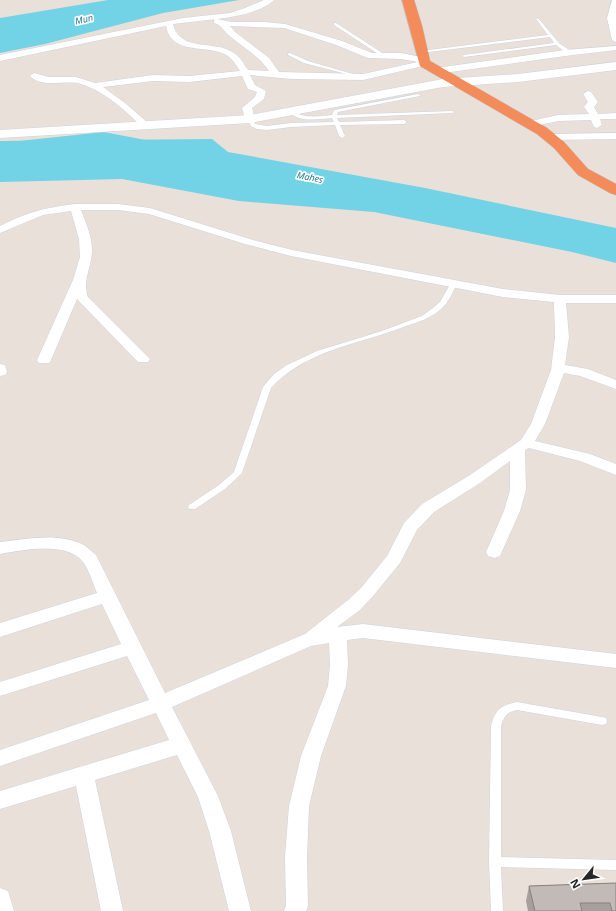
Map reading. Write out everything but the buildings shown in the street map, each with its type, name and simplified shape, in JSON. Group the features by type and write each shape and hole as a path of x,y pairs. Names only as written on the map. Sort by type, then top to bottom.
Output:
{"highway":[{"path":"409,0 423,58 436,71 502,107 551,137 583,172 616,190"}],"street":[{"path":"0,58 168,24 212,18 248,10 270,0"},
{"path":"616,0 611,18 616,38"},
{"path":"212,18 223,23 285,26 340,43 365,54 423,58"},
{"path":"223,23 232,34 266,60 275,73"},
{"path":"168,24 169,31 176,40 190,45 223,51 232,55 246,73 250,87 262,91 258,101 247,108 250,119"},
{"path":"436,71 616,48"},
{"path":"93,86 138,79 189,79 246,73 275,73 292,76 363,77 423,58"},
{"path":"0,134 145,124 250,119 454,81 518,78 616,66"},
{"path":"34,76 40,79 48,80 84,81 120,102 145,124"},
{"path":"588,94 593,102 588,107 595,118 596,123 604,136 616,144"},
{"path":"530,124 558,118 595,118 616,116"},
{"path":"551,137 616,136"},
{"path":"44,360 78,282 86,250 75,207"},
{"path":"0,230 26,217 41,212 75,207 118,207 150,211 241,240 291,253 503,293 560,299 616,299"},
{"path":"78,282 79,291 82,298 143,360"},
{"path":"308,640 354,605 372,587 394,559 410,527 428,508 475,479 522,446 538,424 558,368 562,337 560,299"},
{"path":"558,368 583,372 616,385"},
{"path":"522,446 586,457 616,470"},
{"path":"494,552 512,511 518,490 522,446"},
{"path":"0,548 38,544 60,544 74,547 82,551 90,559 132,648 162,703 208,796 220,831 240,911"},
{"path":"0,630 108,596"},
{"path":"0,758 162,703 308,640 338,634 363,631 616,661"},
{"path":"295,911 297,906 296,856 299,806 311,756 337,686 339,665 338,634"},
{"path":"0,689 132,648"},
{"path":"0,800 181,744"},
{"path":"84,775 112,911"},
{"path":"0,898 3,911"}],"lane":[{"path":"538,19 557,44 570,53"},
{"path":"335,24 385,56"},
{"path":"423,58 551,36"},
{"path":"464,56 557,44"},
{"path":"290,54 306,62 363,77"},
{"path":"342,136 334,117 334,113 340,110 418,95"},
{"path":"291,112 295,115 306,118 452,112"},
{"path":"250,119 253,125 262,128 292,125 404,122"},
{"path":"192,507 222,487 238,473 267,387 272,379 281,372 312,356 424,317 439,309 454,283"},
{"path":"497,911 495,862 496,726 500,714 506,708 517,706 602,721"},
{"path":"495,862 616,865"}],"water":[{"name":"Mun","path":"108,0 239,0 163,13 45,44 0,53 0,18"},
{"path":"212,139 228,152 425,188 616,228 616,263 572,252 374,212 239,201 122,179 0,182 0,141"}],"waterway":[{"name":"Mahes","path":"0,148 104,137 155,147"}]}
